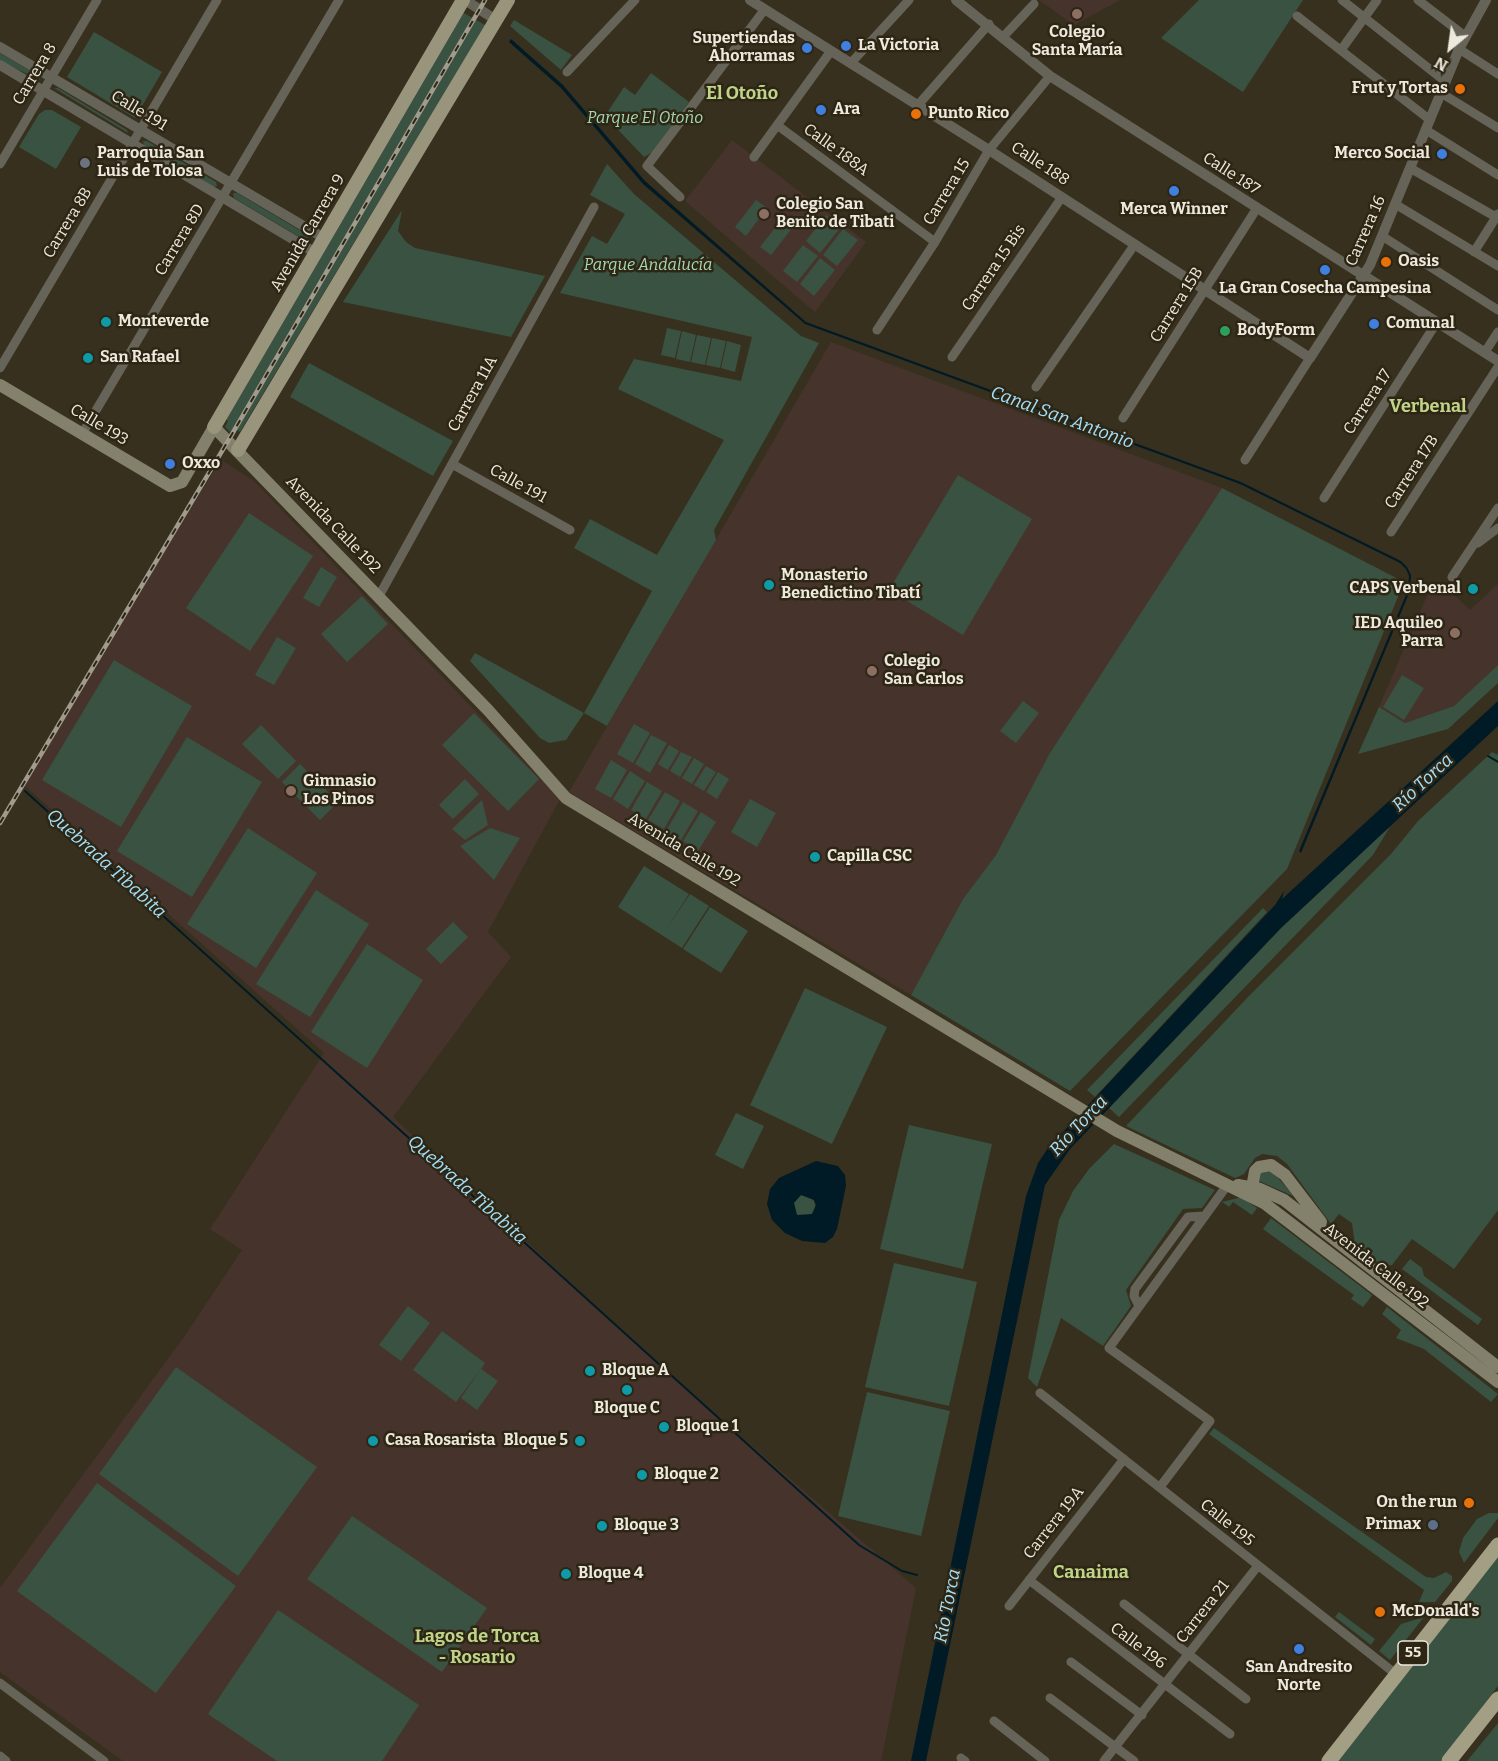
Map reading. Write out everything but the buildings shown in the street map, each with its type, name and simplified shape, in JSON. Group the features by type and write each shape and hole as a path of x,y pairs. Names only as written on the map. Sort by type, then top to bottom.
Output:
{"highway":[{"name":"55","path":"1329,1761 1498,1545"},
{"path":"1449,1761 1498,1699"}],"main road":[{"name":"Avenida Carrera 9","path":"182,482 464,0"},
{"path":"238,450 508,0"},
{"name":"Calle 193","path":"0,385 170,486 182,482"},
{"name":"Avenida Calle 192","path":"214,427 498,720 566,798 1103,1123 1264,1203 1498,1382"},
{"path":"1264,1203 1254,1187 1253,1176 1259,1167 1271,1165 1277,1168 1331,1235"},
{"name":"Avenida Calle 192","path":"1228,1184 1254,1187 1277,1196 1388,1279 1498,1367"},
{"path":"1379,1290 1388,1279"}],"street":[{"name":"Carrera 8","path":"0,164 97,0"},
{"name":"Carrera 8B","path":"0,368 217,0"},
{"name":"Carrera 8D","path":"82,434 339,0"},
{"path":"464,0 496,20"},
{"path":"567,72 635,0"},
{"name":"Calle 188","path":"750,0 1062,196 1310,358"},
{"path":"851,63 909,0"},
{"name":"Calle 187","path":"956,0 1004,36 1050,76 1498,361"},
{"path":"1342,0 1446,82"},
{"path":"1341,50 1377,0"},
{"path":"1418,0 1429,3 1465,36"},
{"name":"Carrera 16","path":"1245,460 1363,277 1459,49 1486,0"},
{"path":"1004,36 1034,4"},
{"path":"680,196 647,166 765,9"},
{"path":"1297,16 1341,50 1428,125 1498,175"},
{"path":"918,105 988,24"},
{"name":"Calle 191","path":"0,47 324,238"},
{"path":"1459,49 1498,72"},
{"path":"754,157 831,51"},
{"name":"Calle 191","path":"0,64 316,253"},
{"name":"Carrera 15","path":"877,330 935,242 990,150 1050,76"},
{"path":"1441,93 1498,128"},
{"name":"Calle 188A","path":"777,125 935,242"},
{"path":"1410,168 1497,216 1474,252"},
{"name":"Carrera 15 Bis","path":"952,357 1062,196"},
{"path":"1395,204 1498,266"},
{"name":"Carrera 11A","path":"379,596 594,207"},
{"name":"Carrera 15B","path":"1123,418 1257,208"},
{"path":"1382,236 1498,310"},
{"path":"1036,387 1135,244"},
{"name":"Carrera 17","path":"1324,498 1437,322"},
{"path":"1485,352 1498,332"},
{"name":"Carrera 17B","path":"1390,532 1498,367"},
{"name":"Calle 191","path":"452,464 570,530"},
{"path":"1452,577 1498,508"},
{"path":"1472,547 1498,528"},
{"path":"1160,1487 1210,1421 1109,1348 1228,1184"},
{"name":"Calle 195","path":"1040,1393 1257,1567 1397,1675"},
{"name":"Carrera 19A","path":"1009,1606 1124,1459"},
{"name":"Carrera 21","path":"1104,1761 1257,1567"},
{"name":"Calle 196","path":"1029,1581 1230,1734"},
{"path":"1124,1604 1190,1653 1246,1699"},
{"path":"1071,1662 1142,1715"},
{"path":"0,1683 104,1761"},
{"path":"1050,1698 1134,1761"},
{"path":"994,1721 1045,1761"},
{"path":"0,1756 6,1761"}],"shaded area":[{"name":"Colegio Santa María","path":"1039,0 1120,0 1074,25"},
{"name":"Colegio San Benito de Tibati","path":"732,140 866,242 815,312 685,201"},
{"name":"Colegio San Carlos","path":"831,342 1222,488 1140,616 996,855 963,899 911,995 569,792"},
{"path":"221,460 254,481 560,799 488,932 511,957 393,1117 663,1369 916,1588 881,1761 123,1761 0,1672 0,1588 184,1337 242,1250 210,1229 324,1053 24,785 147,578"},
{"name":"IED Aquileo Parra","path":"1433,582 1451,592 1470,610 1498,584 1498,665 1454,706 1405,723 1379,707"}],"green space":[{"path":"1199,0 1303,0 1243,92 1161,38"},
{"path":"462,12 485,25 240,432 237,430 234,436 225,427 228,421 226,419"},
{"path":"514,20 572,55 561,70 510,26"},
{"path":"94,32 162,72 135,118 67,77"},
{"path":"0,53 39,76 40,80 0,61"},
{"name":"Parque El Otoño","path":"651,73 689,102 653,152 644,157 605,116 624,87 635,95"},
{"path":"54,88 58,88 127,130 128,133"},
{"path":"45,110 52,110 81,127 56,169 19,147 39,114"},
{"path":"143,141 147,141 216,182 217,186 214,187 144,145"},
{"name":"Parque Andalucía","path":"607,164 634,194 801,336 819,343 714,530 716,540 607,726 584,713 652,591 574,548 590,519 657,555 724,440 618,389 634,359 741,381 752,337 560,293 592,236 607,244 625,214 590,195"},
{"path":"233,193 237,193 306,234 308,238 303,239 234,198"},
{"path":"756,200 767,208 746,236 735,227"},
{"path":"402,210 398,231 406,242 415,248 545,276 511,337 343,302"},
{"path":"826,215 841,227 820,253 806,241"},
{"path":"782,219 793,227 771,255 760,247"},
{"path":"843,229 858,240 837,266 823,255"},
{"path":"803,245 818,256 797,282 783,271"},
{"path":"820,258 835,270 814,296 800,284"},
{"path":"667,328 681,331 675,358 661,355"},
{"path":"682,331 696,335 690,362 676,359"},
{"path":"697,335 711,338 705,365 691,362"},
{"path":"712,338 726,341 720,368 706,365"},
{"path":"727,341 741,345 735,372 721,368"},
{"path":"309,363 453,441 433,476 290,397"},
{"path":"958,475 1032,519 963,635 889,590"},
{"path":"1222,488 1404,582 1287,869 1070,1091 911,995 963,899 996,855 1050,753"},
{"path":"249,513 313,556 250,651 186,608"},
{"path":"321,567 337,577 319,607 303,598"},
{"path":"362,596 388,624 347,662 321,634"},
{"path":"277,637 296,648 274,685 255,675"},
{"path":"475,653 584,713 566,740 549,743 540,738 470,661"},
{"path":"114,660 192,706 121,827 42,780"},
{"path":"1498,665 1498,683 1448,729 1358,754 1379,707 1405,723 1454,706"},
{"path":"1402,675 1424,688 1404,720 1383,707"},
{"path":"1023,701 1039,713 1016,743 1000,731"},
{"path":"474,713 539,779 508,811 442,745"},
{"path":"634,724 650,733 633,763 617,754"},
{"path":"261,725 296,761 278,779 242,744"},
{"path":"651,735 667,743 650,773 635,764"},
{"path":"187,737 262,782 192,897 117,851"},
{"path":"669,745 679,751 668,770 658,764"},
{"path":"681,752 692,757 680,777 670,771"},
{"path":"1492,752 1498,755 1498,1210 1454,1269 1412,1239 1392,1265 1387,1266 1380,1264 1355,1244 1352,1223 1339,1214 1331,1224 1287,1164 1277,1156 1262,1154 1255,1158 1244,1174 1235,1178 1126,1126 1248,997 1391,854 1418,821"},
{"path":"694,758 704,764 692,784 682,778"},
{"path":"611,760 627,770 611,798 595,789"},
{"path":"300,764 338,802 320,820 282,782"},
{"path":"706,766 716,772 704,791 694,785"},
{"path":"630,771 645,781 628,809 613,799"},
{"path":"718,772 729,779 717,799 706,792"},
{"path":"465,779 479,794 453,819 439,805"},
{"path":"647,782 662,791 646,819 631,810"},
{"path":"665,792 680,801 664,829 648,820"},
{"path":"750,799 776,813 757,847 731,832"},
{"path":"482,800 488,825 465,840 452,829"},
{"path":"683,802 698,811 681,840 666,831"},
{"path":"701,812 716,822 698,851 683,841"},
{"path":"1391,825 1373,855 1119,1117 1109,1108 1281,928"},
{"path":"248,828 317,873 256,968 187,924"},
{"path":"490,828 520,838 494,880 460,846"},
{"path":"644,866 689,894 667,928 690,894 709,906 682,948 618,907"},
{"path":"316,890 369,924 310,1017 256,984"},
{"path":"710,907 748,931 721,973 683,949"},
{"path":"1263,908 1267,912 1095,1097 1087,1090"},
{"path":"453,922 468,937 441,964 426,949"},
{"path":"367,944 423,980 367,1068 311,1032"},
{"path":"805,988 887,1027 832,1144 750,1105"},
{"path":"736,1113 764,1126 743,1169 715,1155"},
{"path":"909,1125 992,1144 963,1269 880,1249"},
{"path":"1114,1144 1215,1190 1202,1208 1183,1209 1126,1290 1131,1306 1103,1346 1061,1318 1037,1387 1028,1378 1059,1220 1073,1191 1089,1169"},
{"path":"1272,1171 1293,1196 1259,1181 1259,1172"},
{"path":"804,1195 812,1198 815,1206 812,1214 804,1217 796,1214 793,1206 796,1198"},
{"path":"1242,1197 1257,1208 1252,1215 1233,1202 1229,1207 1222,1202"},
{"path":"1271,1218 1372,1295 1363,1307 1351,1299 1354,1295 1263,1229"},
{"path":"1410,1259 1422,1268 1424,1276 1482,1319 1478,1325 1402,1269"},
{"path":"894,1263 977,1282 949,1406 865,1387"},
{"path":"408,1306 430,1323 401,1361 379,1345"},
{"path":"1387,1307 1498,1394 1491,1402 1424,1349 1396,1338 1401,1330 1382,1314"},
{"path":"442,1331 485,1363 456,1402 413,1370"},
{"path":"176,1367 317,1467 238,1576 99,1474"},
{"path":"481,1369 498,1381 477,1410 461,1398"},
{"path":"867,1392 950,1411 921,1536 838,1516"},
{"path":"1214,1428 1426,1577 1434,1578 1446,1572 1452,1576 1452,1581 1435,1602 1419,1602 1424,1590 1209,1434"},
{"path":"97,1483 236,1586 156,1693 17,1591"},
{"path":"1489,1513 1498,1513 1498,1518 1464,1563 1459,1552 1463,1538 1477,1519"},
{"path":"352,1516 487,1608 442,1672 307,1579"},
{"path":"1498,1556 1498,1686 1441,1761 1338,1761"},
{"path":"278,1610 419,1705 382,1761 277,1761 208,1714"},
{"path":"1339,1612 1375,1639 1371,1645 1335,1617"},
{"path":"1424,1617 1390,1660 1379,1651 1401,1624"},
{"path":"1498,1723 1498,1761 1467,1761"}],"water":[{"name":"Canal San Antonio","path":"511,39 563,85 645,181 806,322 1241,482 1401,561 1407,567 1411,575 1410,591 1301,853 1299,851 1408,590 1409,576 1406,569 1400,563 1240,484 805,324 643,184 561,88 509,42"},
{"name":"Río Torca","path":"1498,701 1498,726 1281,928 1070,1149 1045,1185 926,1761 911,1761 1026,1196 1038,1163 1048,1148 1275,905 1284,891 1282,899"},
{"path":"816,1161 838,1166 845,1175 846,1186 837,1229 833,1237 825,1243 802,1241 785,1233 772,1220 767,1204 770,1189 779,1178","holes":["801,1195 814,1200 816,1205 812,1214 797,1215 794,1203"]}],"waterway":[{"path":"1488,756 1498,762"},
{"name":"Quebrada Tibabita","path":"25,791 859,1545 902,1571 917,1575"}],"railway":[{"path":"0,823 228,441 485,0"}],"place":[{"name":"Colegio Santa María","path":"1077,14"},
{"name":"La Victoria","path":"846,46"},
{"name":"Supertiendas Ahorramas","path":"807,48"},
{"name":"Frut y Tortas","path":"1460,89"},
{"name":"Ara","path":"821,110"},
{"name":"Punto Rico","path":"916,114"},
{"name":"Merco Social","path":"1442,154"},
{"name":"Parroquia San Luis de Tolosa","path":"85,163"},
{"name":"Merca Winner","path":"1174,191"},
{"name":"Colegio San Benito de Tibati","path":"764,214"},
{"name":"Oasis","path":"1386,262"},
{"name":"La Gran Cosecha Campesina","path":"1325,270"},
{"name":"Monteverde","path":"106,322"},
{"name":"Comunal","path":"1374,324"},
{"name":"BodyForm","path":"1225,331"},
{"name":"San Rafael","path":"88,358"},
{"name":"Oxxo","path":"170,464"},
{"name":"Monasterio Benedictino Tibatí","path":"769,585"},
{"name":"CAPS Verbenal","path":"1473,589"},
{"name":"IED Aquileo Parra","path":"1455,633"},
{"name":"Colegio San Carlos","path":"872,671"},
{"name":"Gimnasio Los Pinos","path":"291,791"},
{"name":"Capilla CSC","path":"815,857"},
{"name":"Bloque A","path":"590,1371"},
{"name":"Bloque C","path":"627,1390"},
{"name":"Bloque 1","path":"664,1427"},
{"name":"Casa Rosarista","path":"373,1441"},
{"name":"Bloque 5","path":"580,1441"},
{"name":"Bloque 2","path":"642,1475"},
{"name":"On the run","path":"1469,1503"},
{"name":"Primax","path":"1433,1525"},
{"name":"Bloque 3","path":"602,1526"},
{"name":"Bloque 4","path":"566,1574"},
{"name":"McDonald's","path":"1380,1612"},
{"name":"San Andresito Norte","path":"1299,1649"}],"district":[{"name":"El Otoño","path":"742,94"},
{"name":"Verbenal","path":"1428,407"},
{"name":"Canaima","path":"1091,1573"},
{"name":"Lagos de Torca - Rosario","path":"477,1647"}]}
